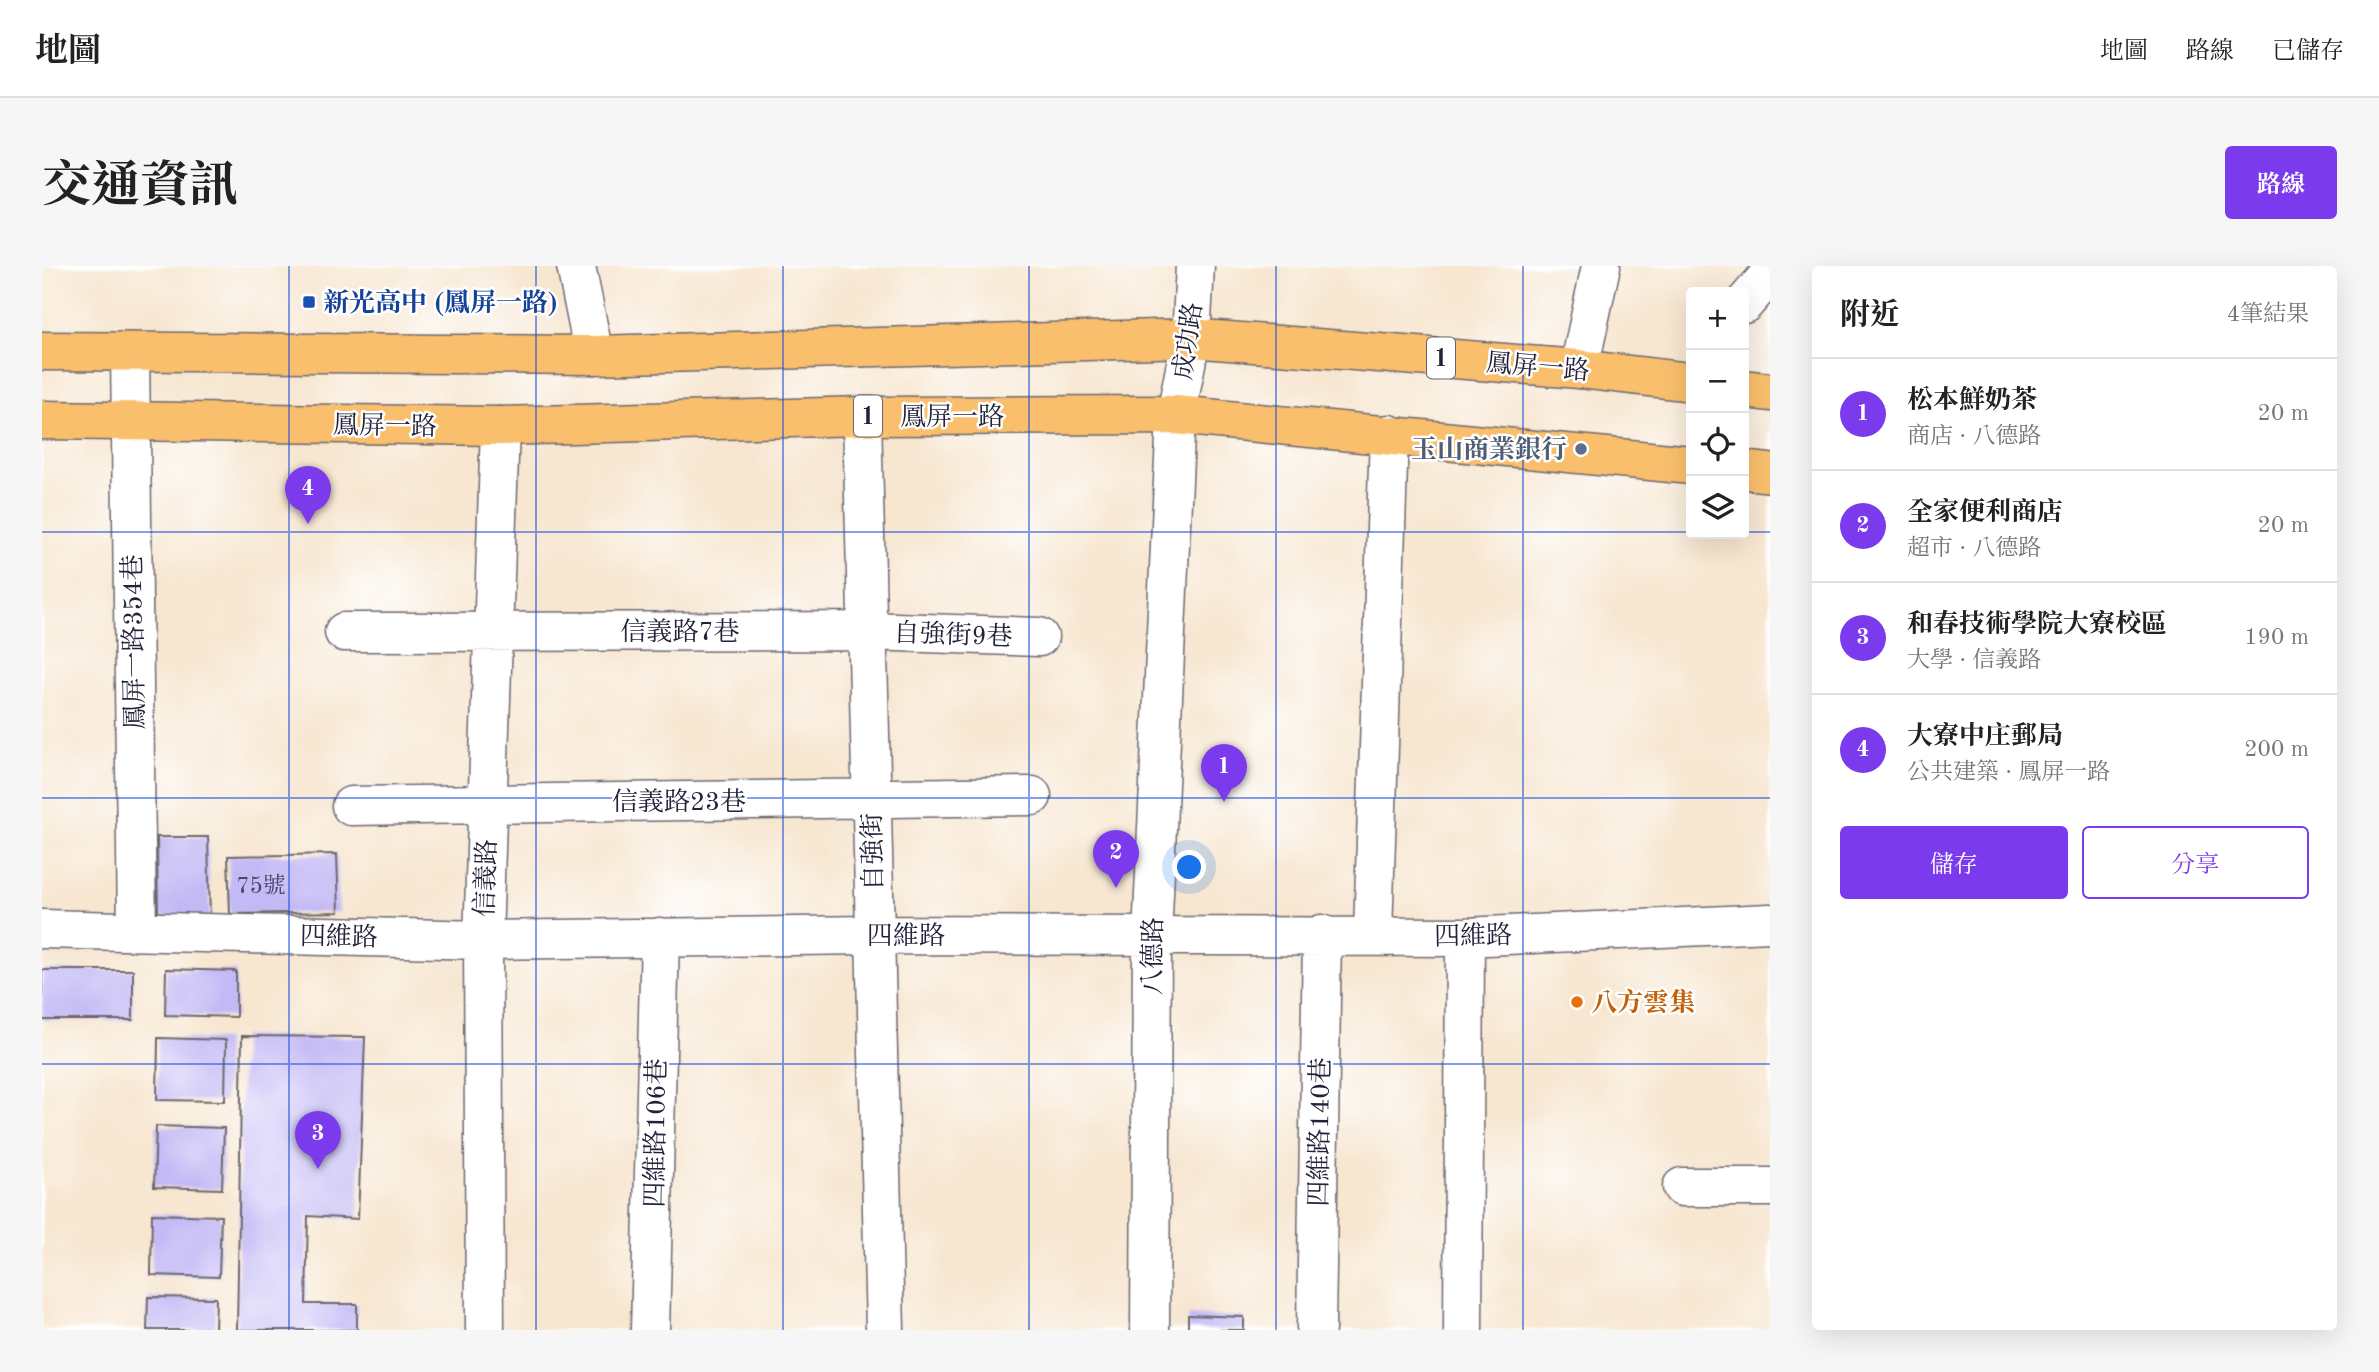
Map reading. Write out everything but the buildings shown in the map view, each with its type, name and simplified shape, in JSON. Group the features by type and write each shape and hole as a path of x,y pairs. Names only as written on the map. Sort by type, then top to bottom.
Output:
{"main road":[{"name":"鳳屏一路","path":"42,351 594,355 1191,338 1686,376"},
{"path":"1749,389 1770,392"},
{"name":"鳳屏一路","path":"42,420 500,426 862,416 1176,415 1686,464"},
{"path":"1749,471 1770,473"}],"street":[{"path":"576,266 594,355"},
{"name":"成功路","path":"1176,415 1191,338 1195,266"},
{"path":"1579,369 1601,266"},
{"path":"1749,298 1770,274"},
{"name":"鳳屏一路354巷","path":"130,352 137,931"},
{"name":"八德路","path":"1150,1330 1152,937 1176,415"},
{"name":"自強街","path":"862,416 873,935 886,1330"},
{"name":"信義路","path":"485,1330 483,940 500,426"},
{"path":"1373,934 1389,434"},
{"name":"信義路7巷","path":"344,632 867,631"},
{"name":"自強街9巷","path":"867,631 1039,637"},
{"name":"信義路23巷","path":"351,806 1032,796"},
{"name":"四維路","path":"42,929 483,940 873,935 1152,937 1373,934 1465,937 1770,923"},
{"name":"四維路140巷","path":"1315,1330 1322,934"},
{"name":"四維路106巷","path":"650,1330 660,937"},
{"path":"1463,1330 1465,937"},
{"path":"1682,1187 1770,1187"}],"place":[{"name":"新光高中 (鳳屏一路)","path":"309,302"},
{"name":"玉山商業銀行","path":"1581,449"},
{"name":"大寮中庄郵局","path":"308,524"},
{"name":"松本鮮奶茶","path":"1224,802"},
{"name":"全家便利商店","path":"1116,888"},
{"name":"八方雲集","path":"1577,1002"},
{"name":"和春技術學院大寮校區","path":"318,1169"}]}
